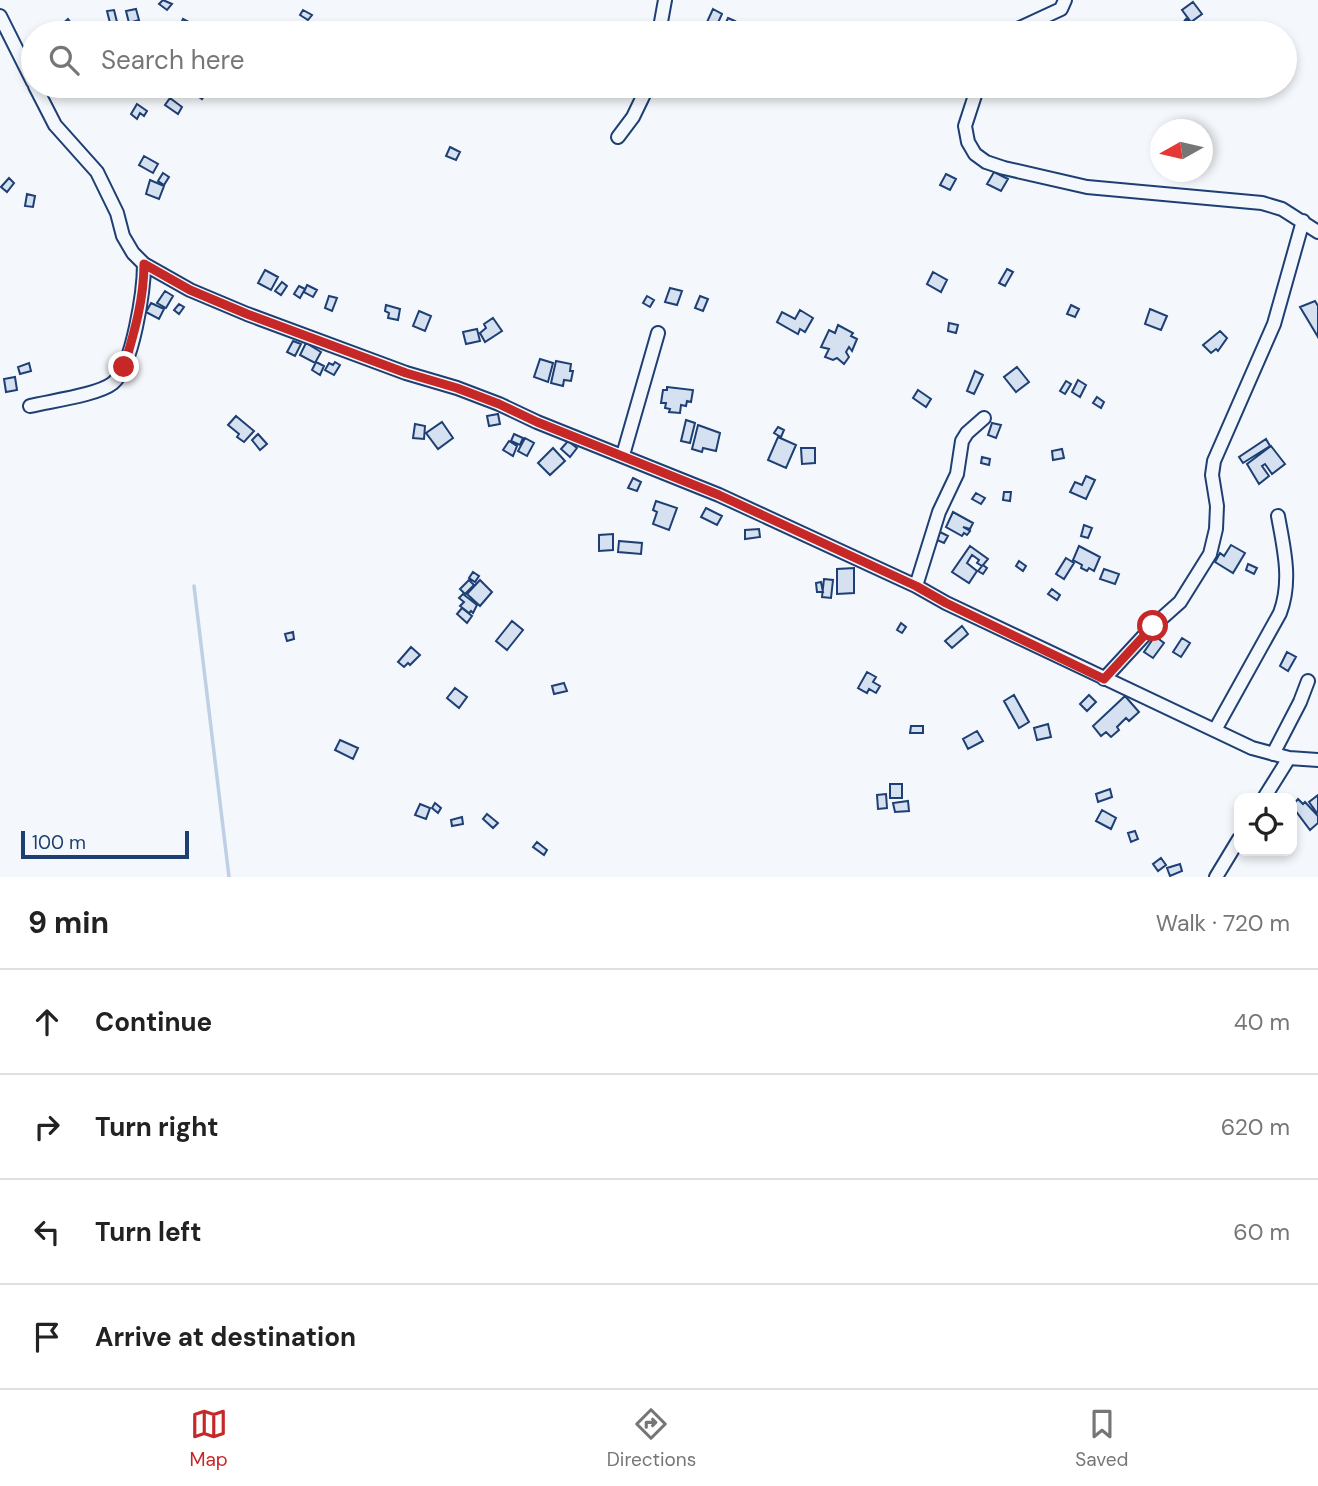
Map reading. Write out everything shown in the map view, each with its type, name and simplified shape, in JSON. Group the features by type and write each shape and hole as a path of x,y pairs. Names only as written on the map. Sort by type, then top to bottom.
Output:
{"street":[{"path":"661,21 665,0"},
{"path":"1035,21 1061,9 1065,0"},
{"path":"0,16 21,58"},
{"path":"41,98 55,125 97,172 117,213 123,236 144,264 190,290 406,373 457,388 719,495 916,586 946,603 1252,748 1289,758 1318,760"},
{"path":"618,137 633,117 642,98"},
{"path":"974,98 965,126 968,142 975,154 986,162 1087,187 1262,203 1282,209 1318,232"},
{"path":"1104,679 1180,601 1210,554 1216,529 1217,506 1212,475 1214,461 1274,324 1303,221"},
{"path":"30,406 99,390 113,382 124,367 140,310 144,264"},
{"path":"622,455 658,333"},
{"path":"916,586 939,512 957,474 962,441 984,418"},
{"path":"1215,730 1280,613 1285,599 1285,553 1278,516"},
{"path":"1273,754 1308,681"},
{"path":"1267,793 1289,758"},
{"path":"1216,877 1234,847"}],"building":[{"path":"163,0 172,4 167,10 159,4"},
{"path":"1193,2 1202,14 1190,21 1182,10"},
{"path":"136,9 139,20 128,21 126,11"},
{"path":"713,9 722,14 719,21 707,21"},
{"path":"114,10 117,21 110,21 107,11"},
{"path":"303,10 312,15 308,20 300,15"},
{"path":"170,98 182,107 178,114 165,105"},
{"path":"137,104 147,111 144,116 140,113 137,119 131,114"},
{"path":"450,147 460,152 456,160 446,156"},
{"path":"144,156 158,164 153,173 139,165"},
{"path":"994,172 1008,179 1001,191 987,184"},
{"path":"163,173 169,177 164,185 158,181"},
{"path":"946,174 956,179 950,190 940,185"},
{"path":"9,178 14,183 7,192 1,187"},
{"path":"150,180 164,186 159,199 146,194"},
{"path":"27,194 35,196 33,207 25,206"},
{"path":"1007,269 1013,272 1005,286 999,283"},
{"path":"265,270 278,277 271,290 258,283"},
{"path":"933,272 947,280 941,292 927,284"},
{"path":"282,282 287,286 281,295 275,291"},
{"path":"307,285 317,290 313,297 304,292"},
{"path":"299,286 305,289 300,298 294,294"},
{"path":"670,288 682,291 677,305 665,302"},
{"path":"165,291 173,296 166,308 157,303"},
{"path":"329,296 337,298 332,311 325,308"},
{"path":"647,296 654,300 650,307 643,303"},
{"path":"700,296 708,299 703,311 695,308"},
{"path":"1315,301 1318,306 1318,337 1300,307"},
{"path":"151,303 164,309 159,319 146,312"},
{"path":"179,304 184,307 179,314 174,310"},
{"path":"386,305 400,309 398,320 388,318"},
{"path":"1071,305 1079,309 1075,317 1067,314"},
{"path":"1150,309 1167,316 1161,330 1145,324"},
{"path":"800,310 813,318 805,332 800,329 798,334 777,322 782,312 795,319"},
{"path":"419,311 431,316 425,331 413,326"},
{"path":"493,318 502,331 485,342 480,333 486,328 484,324"},
{"path":"949,323 958,325 956,333 948,331"},
{"path":"838,325 853,333 851,336 857,339 852,351 849,347 846,352 849,357 844,364 837,358 833,360 825,357 829,349 821,347 829,330 835,333"},
{"path":"477,329 480,341 466,344 463,332"},
{"path":"1220,331 1227,338 1218,351 1216,349 1211,353 1203,345"},
{"path":"293,341 301,344 295,356 287,352"},
{"path":"306,343 321,352 315,363 300,355"},
{"path":"540,359 553,363 548,382 534,377"},
{"path":"556,361 571,364 570,371 573,371 571,381 564,380 563,386 551,383"},
{"path":"316,362 324,366 320,375 312,370"},
{"path":"335,362 340,365 334,375 325,370 329,363 333,365"},
{"path":"29,363 31,371 20,374 18,367"},
{"path":"1017,367 1029,382 1016,392 1004,377"},
{"path":"975,371 983,375 974,394 967,391"},
{"path":"15,377 17,390 6,392 4,379"},
{"path":"1078,380 1086,385 1080,397 1072,392"},
{"path":"1066,381 1071,384 1065,394 1060,391"},
{"path":"667,387 693,390 691,402 687,401 686,406 681,405 680,413 669,412 670,409 665,408 666,403 661,403 663,390 667,390"},
{"path":"918,390 931,399 926,407 913,398"},
{"path":"1097,397 1104,402 1101,408 1093,403"},
{"path":"498,414 500,424 489,426 487,416"},
{"path":"236,416 254,431 244,442 228,425"},
{"path":"686,420 695,423 690,443 681,441"},
{"path":"442,422 453,438 438,449 426,433"},
{"path":"992,423 1001,425 996,438 988,435"},
{"path":"415,424 425,426 424,439 413,438"},
{"path":"698,425 720,433 716,451 703,448 702,452 692,449"},
{"path":"778,427 784,430 781,437 774,433"},
{"path":"258,434 267,444 260,450 252,440"},
{"path":"514,434 523,438 520,445 511,441"},
{"path":"778,437 796,445 786,468 768,460"},
{"path":"525,438 534,443 527,456 518,451"},
{"path":"1266,439 1270,446 1243,463 1239,457"},
{"path":"509,441 517,446 513,456 503,450"},
{"path":"568,441 577,448 570,457 561,449"},
{"path":"1271,446 1285,464 1272,474 1265,464 1262,466 1269,476 1259,484 1247,464"},
{"path":"553,448 565,461 550,475 538,463"},
{"path":"801,448 815,448 815,463 802,464"},
{"path":"1062,449 1064,458 1053,460 1052,451"},
{"path":"982,457 990,459 989,465 981,463"},
{"path":"1086,476 1095,480 1086,499 1070,492 1075,482 1082,485"},
{"path":"633,478 641,482 637,491 628,488"},
{"path":"1004,492 1011,492 1010,501 1003,500"},
{"path":"976,493 985,498 981,504 972,499"},
{"path":"656,501 677,508 669,530 653,524 657,512 653,510"},
{"path":"706,508 722,516 717,525 701,517"},
{"path":"953,512 973,523 970,529 963,527 970,531 967,535 964,533 962,536 946,527"},
{"path":"1084,525 1092,528 1088,538 1081,536"},
{"path":"759,529 760,537 745,539 745,530"},
{"path":"940,532 948,536 944,543 937,540"},
{"path":"613,534 613,550 599,551 599,535"},
{"path":"619,541 642,543 641,554 618,552"},
{"path":"1231,545 1245,553 1233,573 1215,562 1220,553 1224,556"},
{"path":"970,546 988,559 983,565 987,568 983,574 978,571 982,566 977,563 979,560 972,555 967,563 977,571 969,583 952,572"},
{"path":"1079,546 1100,557 1094,571 1081,568 1082,565 1073,560"},
{"path":"1066,558 1074,563 1064,579 1056,574"},
{"path":"1019,561 1026,566 1023,571 1016,566"},
{"path":"1248,564 1257,568 1254,574 1246,570"},
{"path":"854,568 854,593 837,594 837,569"},
{"path":"1104,569 1119,574 1115,584 1100,579"},
{"path":"473,572 479,576 475,582 469,578"},
{"path":"824,579 833,580 831,598 822,597"},
{"path":"469,580 474,585 465,594 460,589"},
{"path":"480,580 492,592 480,606 467,594"},
{"path":"821,582 823,592 817,592 816,583"},
{"path":"1052,589 1060,595 1057,600 1048,594"},
{"path":"463,594 477,605 473,613 460,606 464,602 459,598"},
{"path":"462,608 472,616 467,623 457,614"},
{"path":"512,621 523,630 507,650 496,641"},
{"path":"901,623 906,627 902,633 897,630"},
{"path":"962,626 968,634 952,648 945,641"},
{"path":"293,632 294,639 287,641 285,634"},
{"path":"1155,636 1164,643 1153,658 1144,652"},
{"path":"1182,638 1190,643 1181,657 1173,652"},
{"path":"411,647 420,655 404,667 398,662"},
{"path":"1287,652 1296,657 1288,671 1280,666"},
{"path":"867,672 876,677 873,682 880,686 876,693 869,689 867,693 858,688"},
{"path":"564,683 567,691 554,694 552,686"},
{"path":"455,688 467,697 459,708 447,698"},
{"path":"1014,695 1029,722 1019,728 1004,701"},
{"path":"1089,695 1096,702 1087,711 1080,704"},
{"path":"1125,696 1139,712 1129,721 1126,718 1111,737 1106,732 1101,736 1093,726"},
{"path":"1048,724 1051,737 1037,740 1034,728"},
{"path":"911,726 923,726 923,733 910,733"},
{"path":"977,731 983,741 968,749 963,739"},
{"path":"340,740 358,748 353,759 335,750"},
{"path":"890,784 902,784 902,798 890,798"},
{"path":"1110,789 1112,797 1098,802 1096,794"},
{"path":"886,794 887,808 878,809 877,795"},
{"path":"1318,795 1318,812 1317,813 1309,802"},
{"path":"1297,800 1303,804 1305,802 1318,816 1318,823 1310,830 1297,813"},
{"path":"908,801 909,811 895,812 893,803"},
{"path":"435,803 441,808 438,813 432,808"},
{"path":"420,804 430,808 426,819 415,815"},
{"path":"1102,810 1116,818 1111,829 1096,821"},
{"path":"487,814 498,823 493,828 483,819"},
{"path":"462,817 463,824 452,826 451,820"},
{"path":"1135,831 1138,839 1131,842 1128,833"},
{"path":"537,842 547,850 544,855 533,847"},
{"path":"1161,858 1166,865 1158,871 1153,864"},
{"path":"1180,864 1182,871 1170,876 1167,868"}],"waterway":[{"path":"194,586 229,877"}],"route":[{"path":"124,367 140,310 144,264 190,290 247,314 499,404 537,422 719,495 916,586 1104,679 1153,626"}]}
